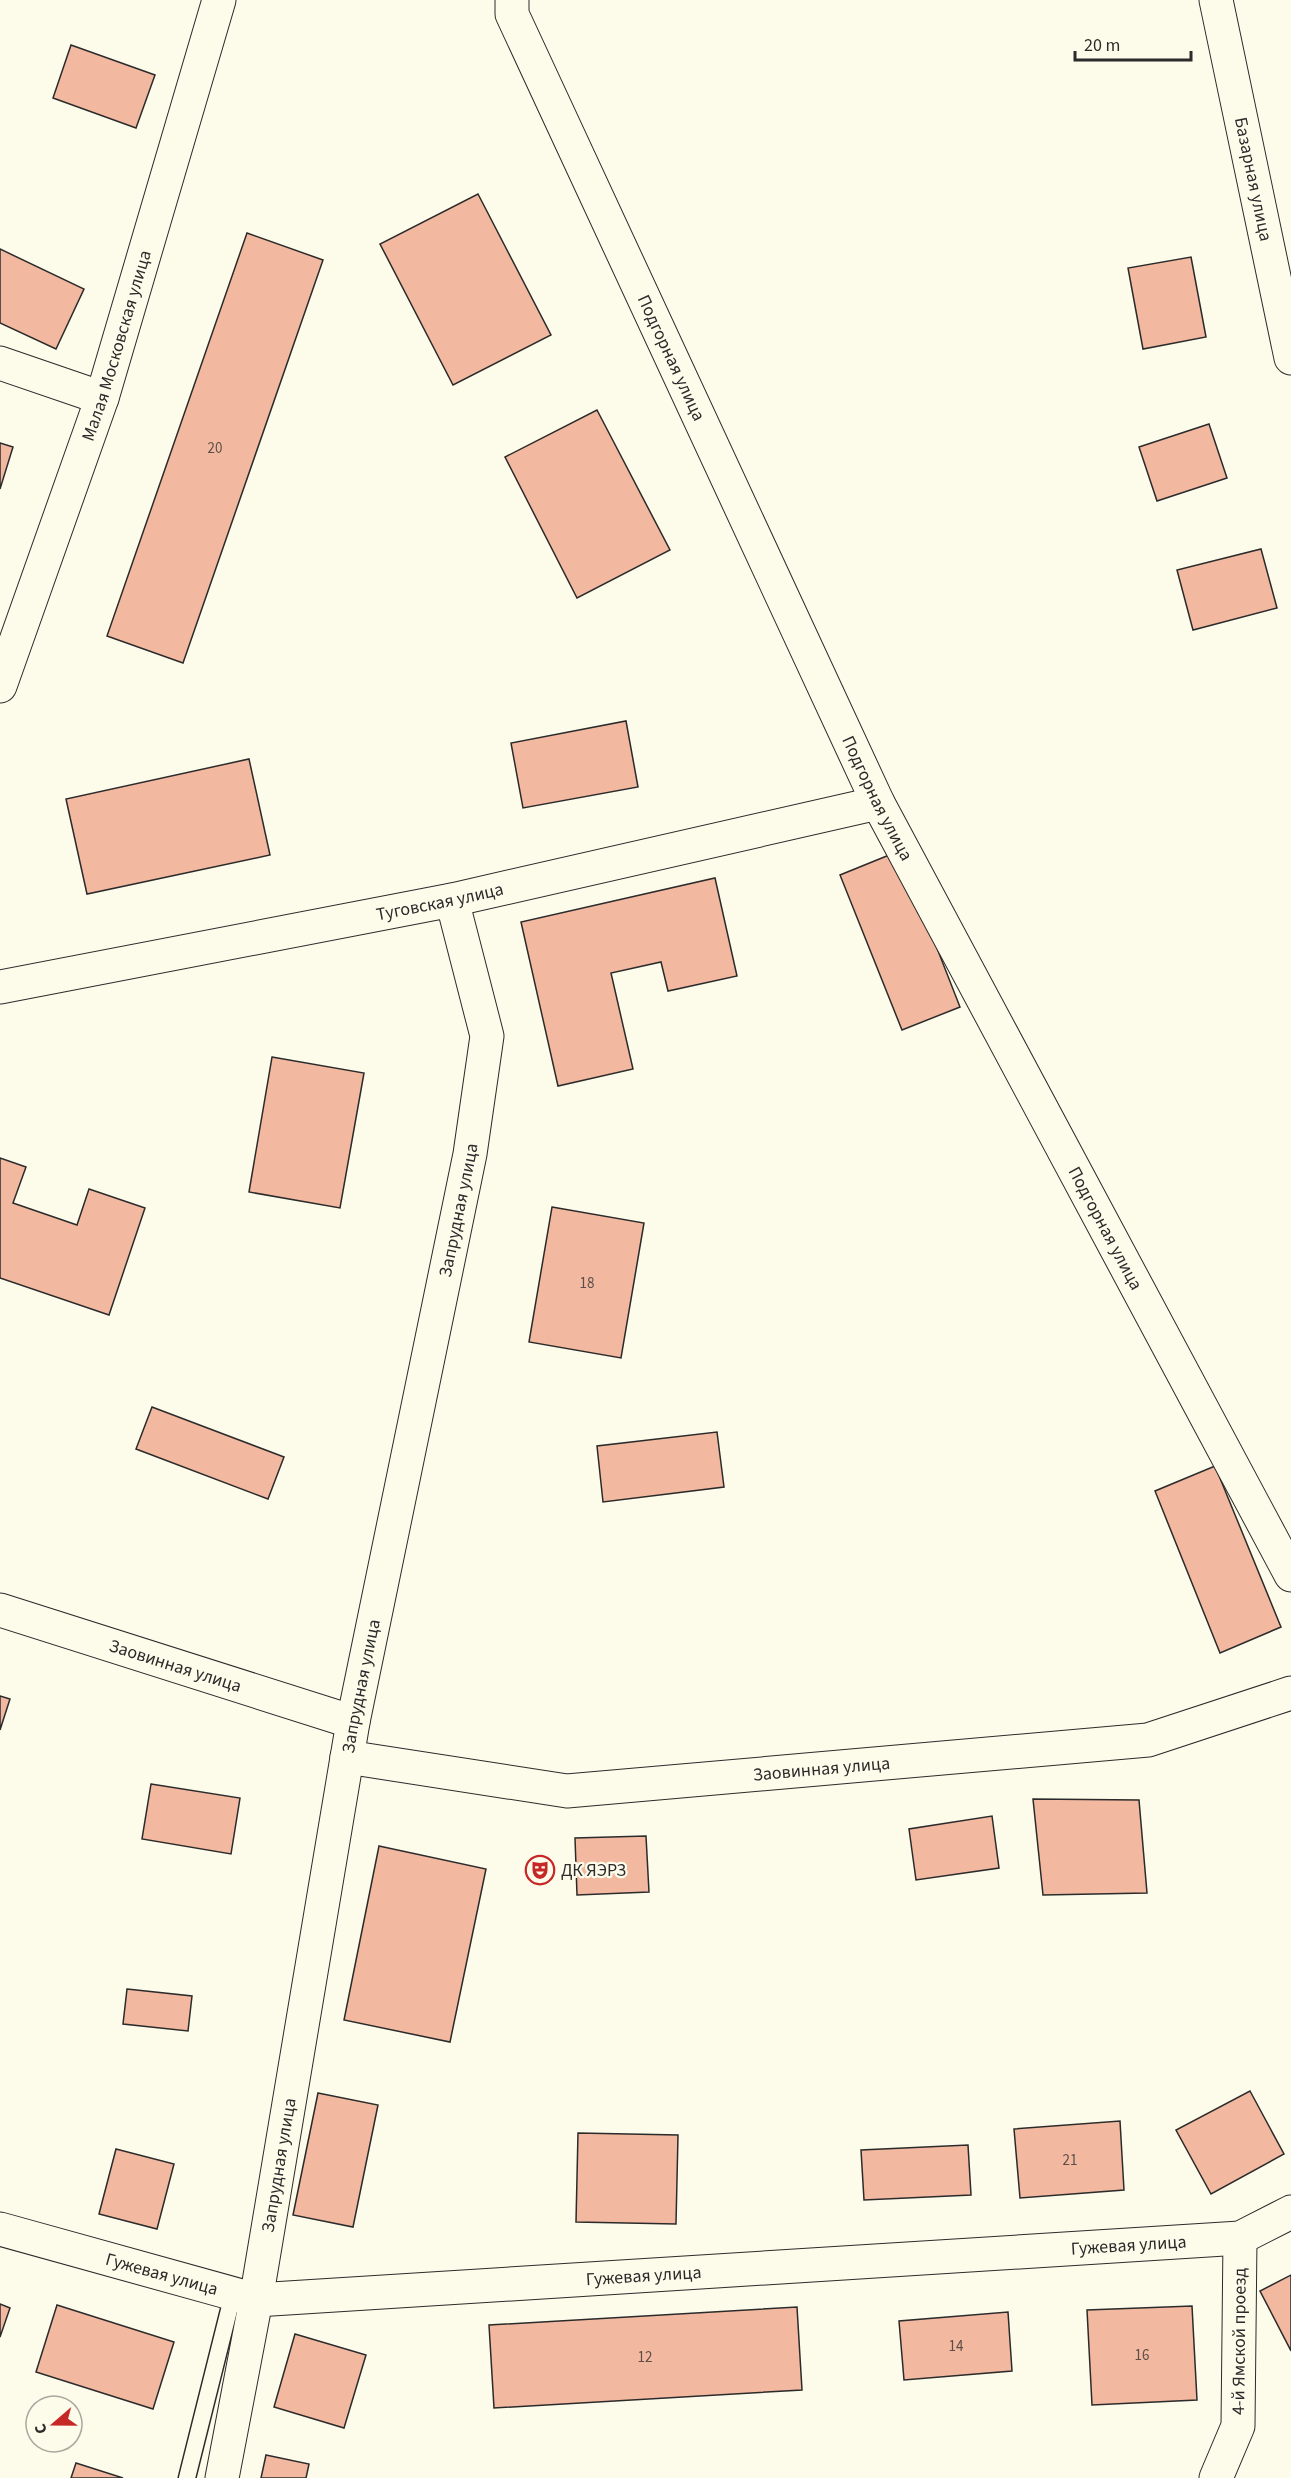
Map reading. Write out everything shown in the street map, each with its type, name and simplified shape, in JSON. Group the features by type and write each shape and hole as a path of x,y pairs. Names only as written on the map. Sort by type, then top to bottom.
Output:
{"street":[{"name":"Малая Московская улица","path":"0,686 102,398 219,0"},
{"name":"Подгорная улица","path":"512,0 512,14 878,803 1291,1575"},
{"name":"Базарная улица","path":"1216,0 1291,357"},
{"path":"0,363 102,398"},
{"name":"Туговская улица","path":"0,987 452,900 878,803"},
{"name":"Запрудная улица","path":"222,2478 245,2297 353,1722 470,1154 487,1036 452,900"},
{"name":"Заовинная улица","path":"0,1610 353,1722"},
{"name":"Заовинная улица","path":"347,1757 567,1791 1148,1740 1291,1692"},
{"name":"Гужевая улица","path":"0,2229 245,2297 1240,2238 1291,2212"},
{"name":"4-й Ямской проезд","path":"1216,2478 1238,2426 1240,2238"}],"lane":[{"path":"187,2478 245,2297"}],"building":[{"path":"71,45 155,75 136,128 53,98"},
{"path":"478,194 551,335 453,385 380,244"},
{"path":"247,233 323,260 183,663 107,636"},
{"path":"0,249 84,289 56,349 0,323"},
{"path":"1191,257 1206,337 1143,349 1128,268"},
{"path":"597,410 670,550 577,598 505,457"},
{"path":"1209,424 1227,478 1157,501 1139,447"},
{"path":"0,443 13,447 0,489"},
{"path":"1261,549 1277,608 1193,630 1177,570"},
{"path":"626,721 638,787 523,808 511,743"},
{"path":"249,759 270,855 87,894 66,799"},
{"path":"899,851 960,1007 902,1030 840,875"},
{"path":"715,878 737,976 668,991 661,962 611,973 633,1069 558,1086 521,922"},
{"path":"272,1057 364,1073 340,1208 249,1192"},
{"path":"0,1158 26,1167 13,1203 77,1225 89,1189 145,1208 109,1315 0,1278"},
{"path":"552,1207 644,1223 621,1358 529,1342"},
{"path":"152,1407 284,1457 268,1499 136,1449"},
{"path":"717,1432 724,1487 603,1502 597,1446"},
{"path":"1215,1466 1281,1627 1220,1653 1155,1491"},
{"path":"0,1696 10,1699 0,1730"},
{"path":"151,1784 240,1798 231,1854 142,1839"},
{"path":"1033,1799 1139,1800 1147,1893 1043,1895"},
{"path":"992,1816 999,1868 916,1880 909,1829"},
{"path":"646,1836 649,1892 577,1895 575,1838"},
{"path":"379,1846 486,1869 450,2042 344,2020"},
{"path":"127,1989 192,1996 188,2031 123,2024"},
{"path":"1250,2091 1284,2154 1211,2194 1176,2130"},
{"path":"318,2093 378,2105 353,2227 293,2215"},
{"path":"1120,2121 1124,2190 1020,2198 1014,2129"},
{"path":"578,2133 678,2135 676,2224 576,2222"},
{"path":"968,2145 971,2195 864,2200 861,2150"},
{"path":"116,2149 174,2164 157,2229 99,2214"},
{"path":"1291,2275 1291,2351 1260,2291"},
{"path":"0,2304 10,2308 0,2337"},
{"path":"57,2305 174,2342 153,2409 36,2372"},
{"path":"1192,2306 1197,2400 1092,2405 1087,2310"},
{"path":"797,2307 802,2390 494,2408 489,2325"},
{"path":"1008,2312 1012,2371 904,2380 899,2321"},
{"path":"295,2334 366,2355 344,2428 274,2407"},
{"path":"266,2455 309,2464 306,2478 261,2478"},
{"path":"76,2463 123,2478 71,2478"}],"place":[{"name":"ДК ЯЭРЗ","path":"540,1870"}]}
